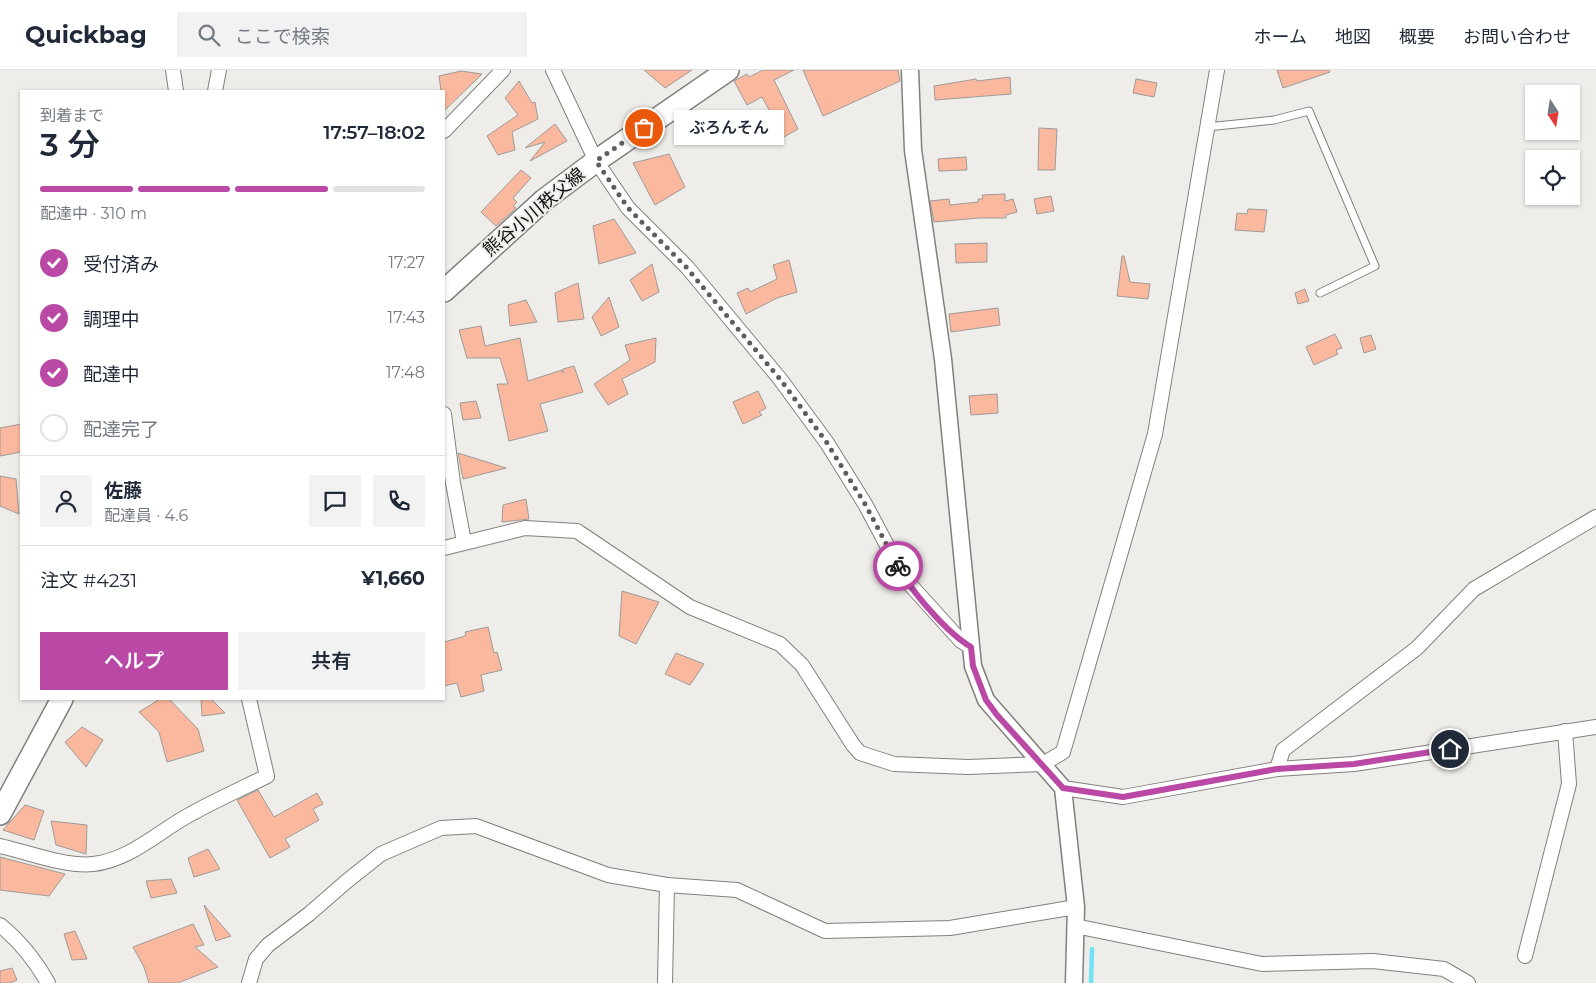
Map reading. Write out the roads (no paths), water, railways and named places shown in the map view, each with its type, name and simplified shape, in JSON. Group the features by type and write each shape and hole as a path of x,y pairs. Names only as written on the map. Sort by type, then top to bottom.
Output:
{"main road":[{"name":"熊谷小川秩父線","path":"445,290 544,200 596,161 728,70"},
{"path":"0,814 61,700"}],"street":[{"path":"173,70 176,90"},
{"path":"216,90 220,70"},
{"path":"445,130 503,70"},
{"path":"553,70 596,161 628,208 686,267 780,379 827,443 855,488 905,579 962,641 971,647"},
{"path":"910,70 912,150 943,359 973,666 986,700 997,715 1063,788 1076,907 1074,983"},
{"path":"445,548 525,528 577,531 690,607 780,644 802,664 860,753 894,764 968,767 1043,764 1063,752 1155,434 1217,70"},
{"path":"445,422 453,483 464,542"},
{"path":"1277,769 1283,750 1416,648 1474,588 1596,517"},
{"path":"0,846 75,864 93,864 111,860 132,851 190,814 267,776 249,700"},
{"path":"1063,788 1123,797 1277,769 1354,764 1596,726"},
{"path":"1525,956 1568,784 1565,732"},
{"path":"249,983 256,959 268,945 310,914 347,881 381,854 441,828 476,826 608,875 667,885 737,890 825,931 950,928 1076,907"},
{"path":"665,983 667,885"},
{"path":"0,925 15,937 34,959 48,983"},
{"path":"1075,926 1262,964 1373,961 1444,969 1468,983"}],"lane":[{"path":"1207,126 1274,120 1309,112 1375,266 1320,293"}],"waterway":[{"path":"1091,983 1092,949"}],"place":[{"name":"ぶろんそん","path":"644,128"}]}
